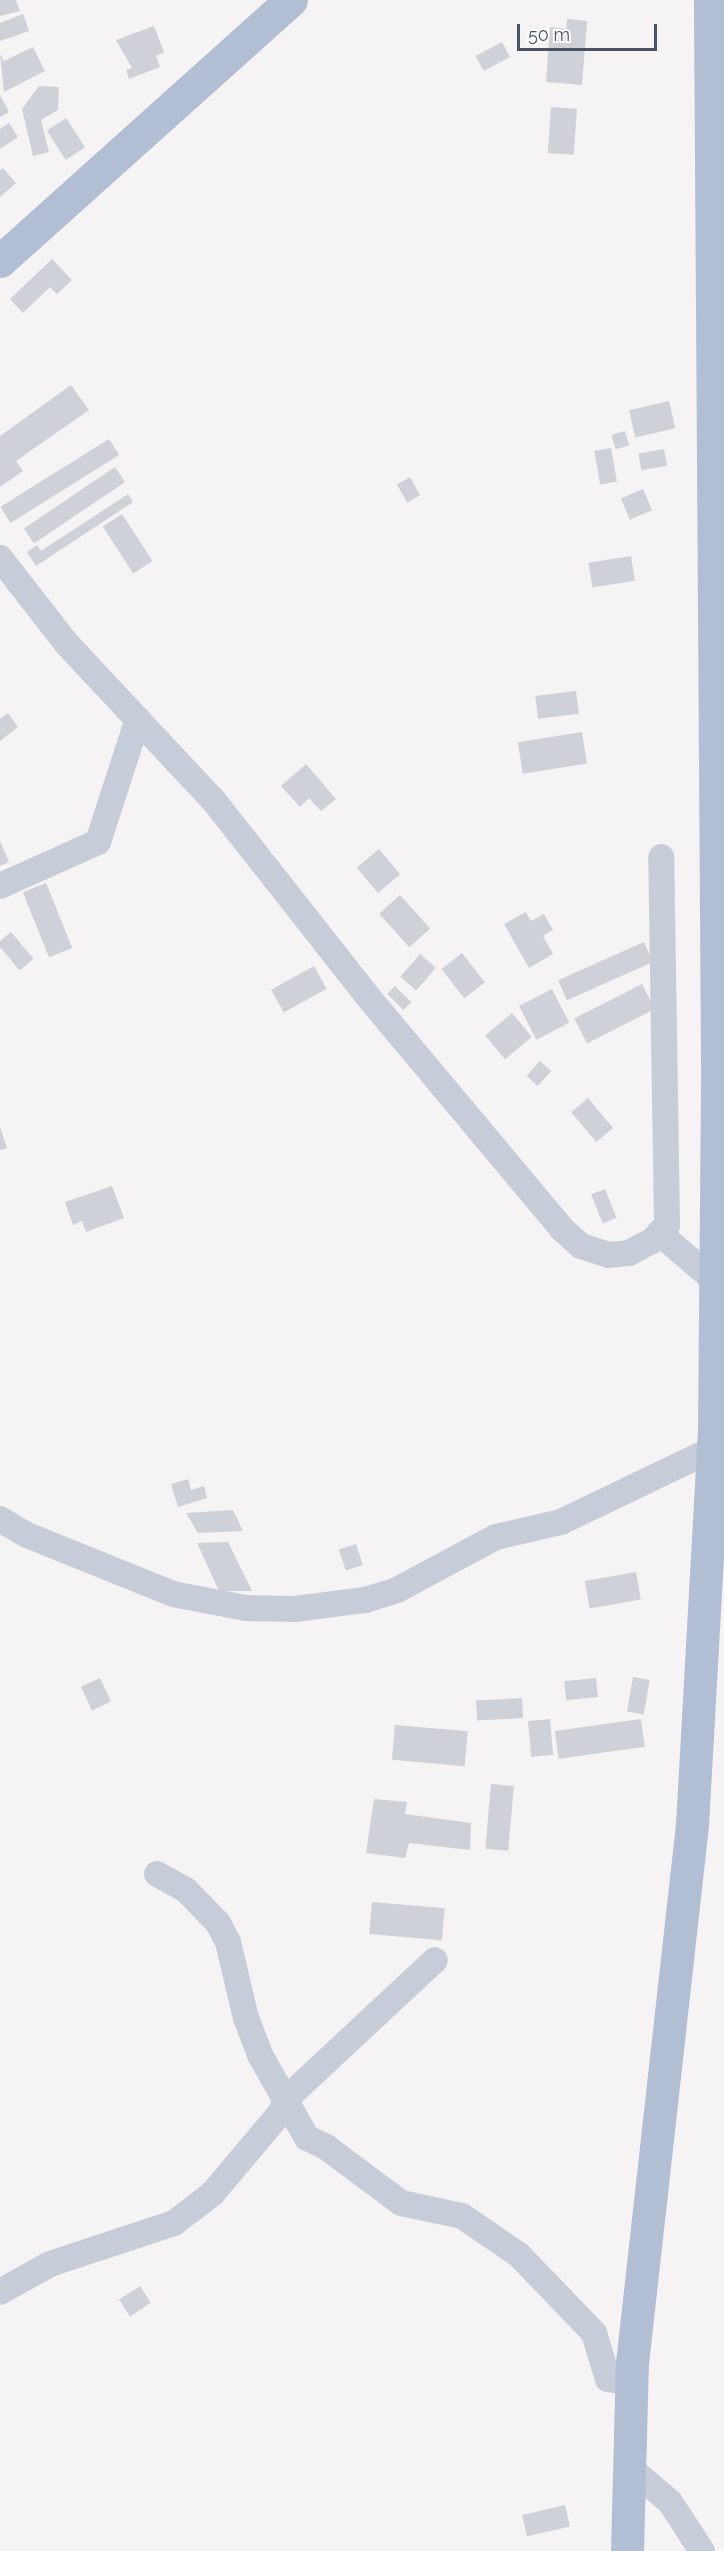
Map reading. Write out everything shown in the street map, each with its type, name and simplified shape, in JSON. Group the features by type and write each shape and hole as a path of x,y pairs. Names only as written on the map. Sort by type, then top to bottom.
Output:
{"main road":[{"path":"0,261 291,0"},
{"path":"627,2551 631,2383 692,1825 717,1442 720,1321 715,1281 720,1082 719,619 717,301 710,0"}],"street":[{"path":"0,558 67,644 214,801 369,998 562,1229 581,1246 608,1254 629,1252 659,1233 667,1225 669,1208 661,857"},
{"path":"0,886 98,842 138,719"},
{"path":"659,1233 715,1281"},
{"path":"0,1519 27,1535 173,1594 246,1608 295,1609 365,1600 397,1590 496,1537 561,1522 717,1442"},
{"path":"157,1874 186,1890 218,1923 228,1942 257,2046 286,2098 292,2116 307,2138 326,2147 401,2203 462,2216 519,2255 594,2332 608,2379 631,2383"},
{"path":"0,2292 59,2260 174,2223 212,2194 281,2112 286,2098 435,1960"},
{"path":"628,2466 670,2502 702,2551"}],"building":[{"path":"0,0 16,0 20,11 0,16"},
{"path":"23,14 29,31 0,41 0,23"},
{"path":"567,19 587,21 582,85 546,82 550,27 566,29"},
{"path":"154,26 164,52 156,56 160,67 129,79 126,70 132,68 116,40"},
{"path":"502,42 510,57 483,71 476,56"},
{"path":"33,47 45,71 4,92 0,54 4,61"},
{"path":"39,86 59,87 58,110 41,120 49,152 33,156 22,109"},
{"path":"0,95 9,112 0,117"},
{"path":"551,107 577,109 574,155 548,153"},
{"path":"66,118 85,147 66,160 47,131"},
{"path":"9,123 18,137 0,149 0,129"},
{"path":"3,168 16,183 0,197 0,170"},
{"path":"52,259 72,280 57,294 50,287 23,313 10,299"},
{"path":"71,385 89,410 16,461 23,471 0,487 0,436"},
{"path":"669,401 675,428 635,438 629,410"},
{"path":"625,431 629,445 616,449 612,435"},
{"path":"109,439 119,455 11,523 0,507"},
{"path":"611,448 617,481 600,484 594,451"},
{"path":"664,449 667,466 641,470 638,454"},
{"path":"115,467 125,482 34,543 24,529"},
{"path":"410,477 420,495 407,503 397,484"},
{"path":"643,489 652,510 630,520 621,498"},
{"path":"128,494 133,502 36,566 27,552 37,545 41,551"},
{"path":"122,514 152,561 133,573 103,527"},
{"path":"631,556 635,581 592,587 589,563"},
{"path":"576,691 579,714 538,719 535,696"},
{"path":"8,713 18,727 0,741 0,719"},
{"path":"582,732 587,764 523,774 518,742"},
{"path":"306,764 336,799 321,811 309,798 300,807 281,786"},
{"path":"0,841 9,862 0,866"},
{"path":"379,849 400,874 378,893 357,868"},
{"path":"46,883 72,948 49,957 23,892"},
{"path":"400,895 430,928 409,947 379,914"},
{"path":"526,912 531,921 544,914 553,930 543,936 553,954 529,968 504,924"},
{"path":"11,932 33,959 20,970 0,947 0,941"},
{"path":"644,942 653,962 567,1000 558,980"},
{"path":"462,953 485,982 464,998 442,969"},
{"path":"420,954 436,968 416,990 400,977"},
{"path":"314,966 327,989 284,1012 271,990"},
{"path":"642,984 655,1009 587,1043 574,1019"},
{"path":"395,986 411,1002 403,1010 387,994"},
{"path":"552,989 569,1023 536,1040 519,1006"},
{"path":"512,1013 532,1037 505,1059 485,1035"},
{"path":"540,1061 551,1071 538,1086 527,1076"},
{"path":"588,1098 613,1128 596,1142 571,1112"},
{"path":"0,1127 7,1148 0,1150"},
{"path":"112,1186 124,1218 86,1232 82,1221 73,1225 65,1202"},
{"path":"605,1189 617,1218 603,1223 591,1195"},
{"path":"188,1479 191,1490 204,1486 207,1498 178,1507 171,1484"},
{"path":"233,1510 243,1531 198,1533 186,1513"},
{"path":"228,1542 252,1591 219,1591 197,1543"},
{"path":"356,1544 363,1565 346,1570 339,1550"},
{"path":"636,1572 641,1600 590,1609 585,1581"},
{"path":"633,1677 650,1680 644,1714 627,1711"},
{"path":"100,1678 111,1702 92,1710 81,1687"},
{"path":"596,1678 598,1697 566,1700 564,1681"},
{"path":"522,1698 523,1718 477,1720 476,1700"},
{"path":"550,1719 553,1755 531,1757 528,1721"},
{"path":"641,1719 645,1747 559,1759 555,1731"},
{"path":"395,1725 468,1731 465,1766 392,1760"},
{"path":"491,1784 514,1786 508,1851 485,1849"},
{"path":"374,1799 407,1802 405,1814 471,1823 470,1850 409,1843 405,1858 366,1853"},
{"path":"372,1902 445,1908 442,1940 369,1934"},
{"path":"140,2286 151,2303 130,2316 119,2300"},
{"path":"565,2505 570,2526 527,2536 522,2515"}]}
